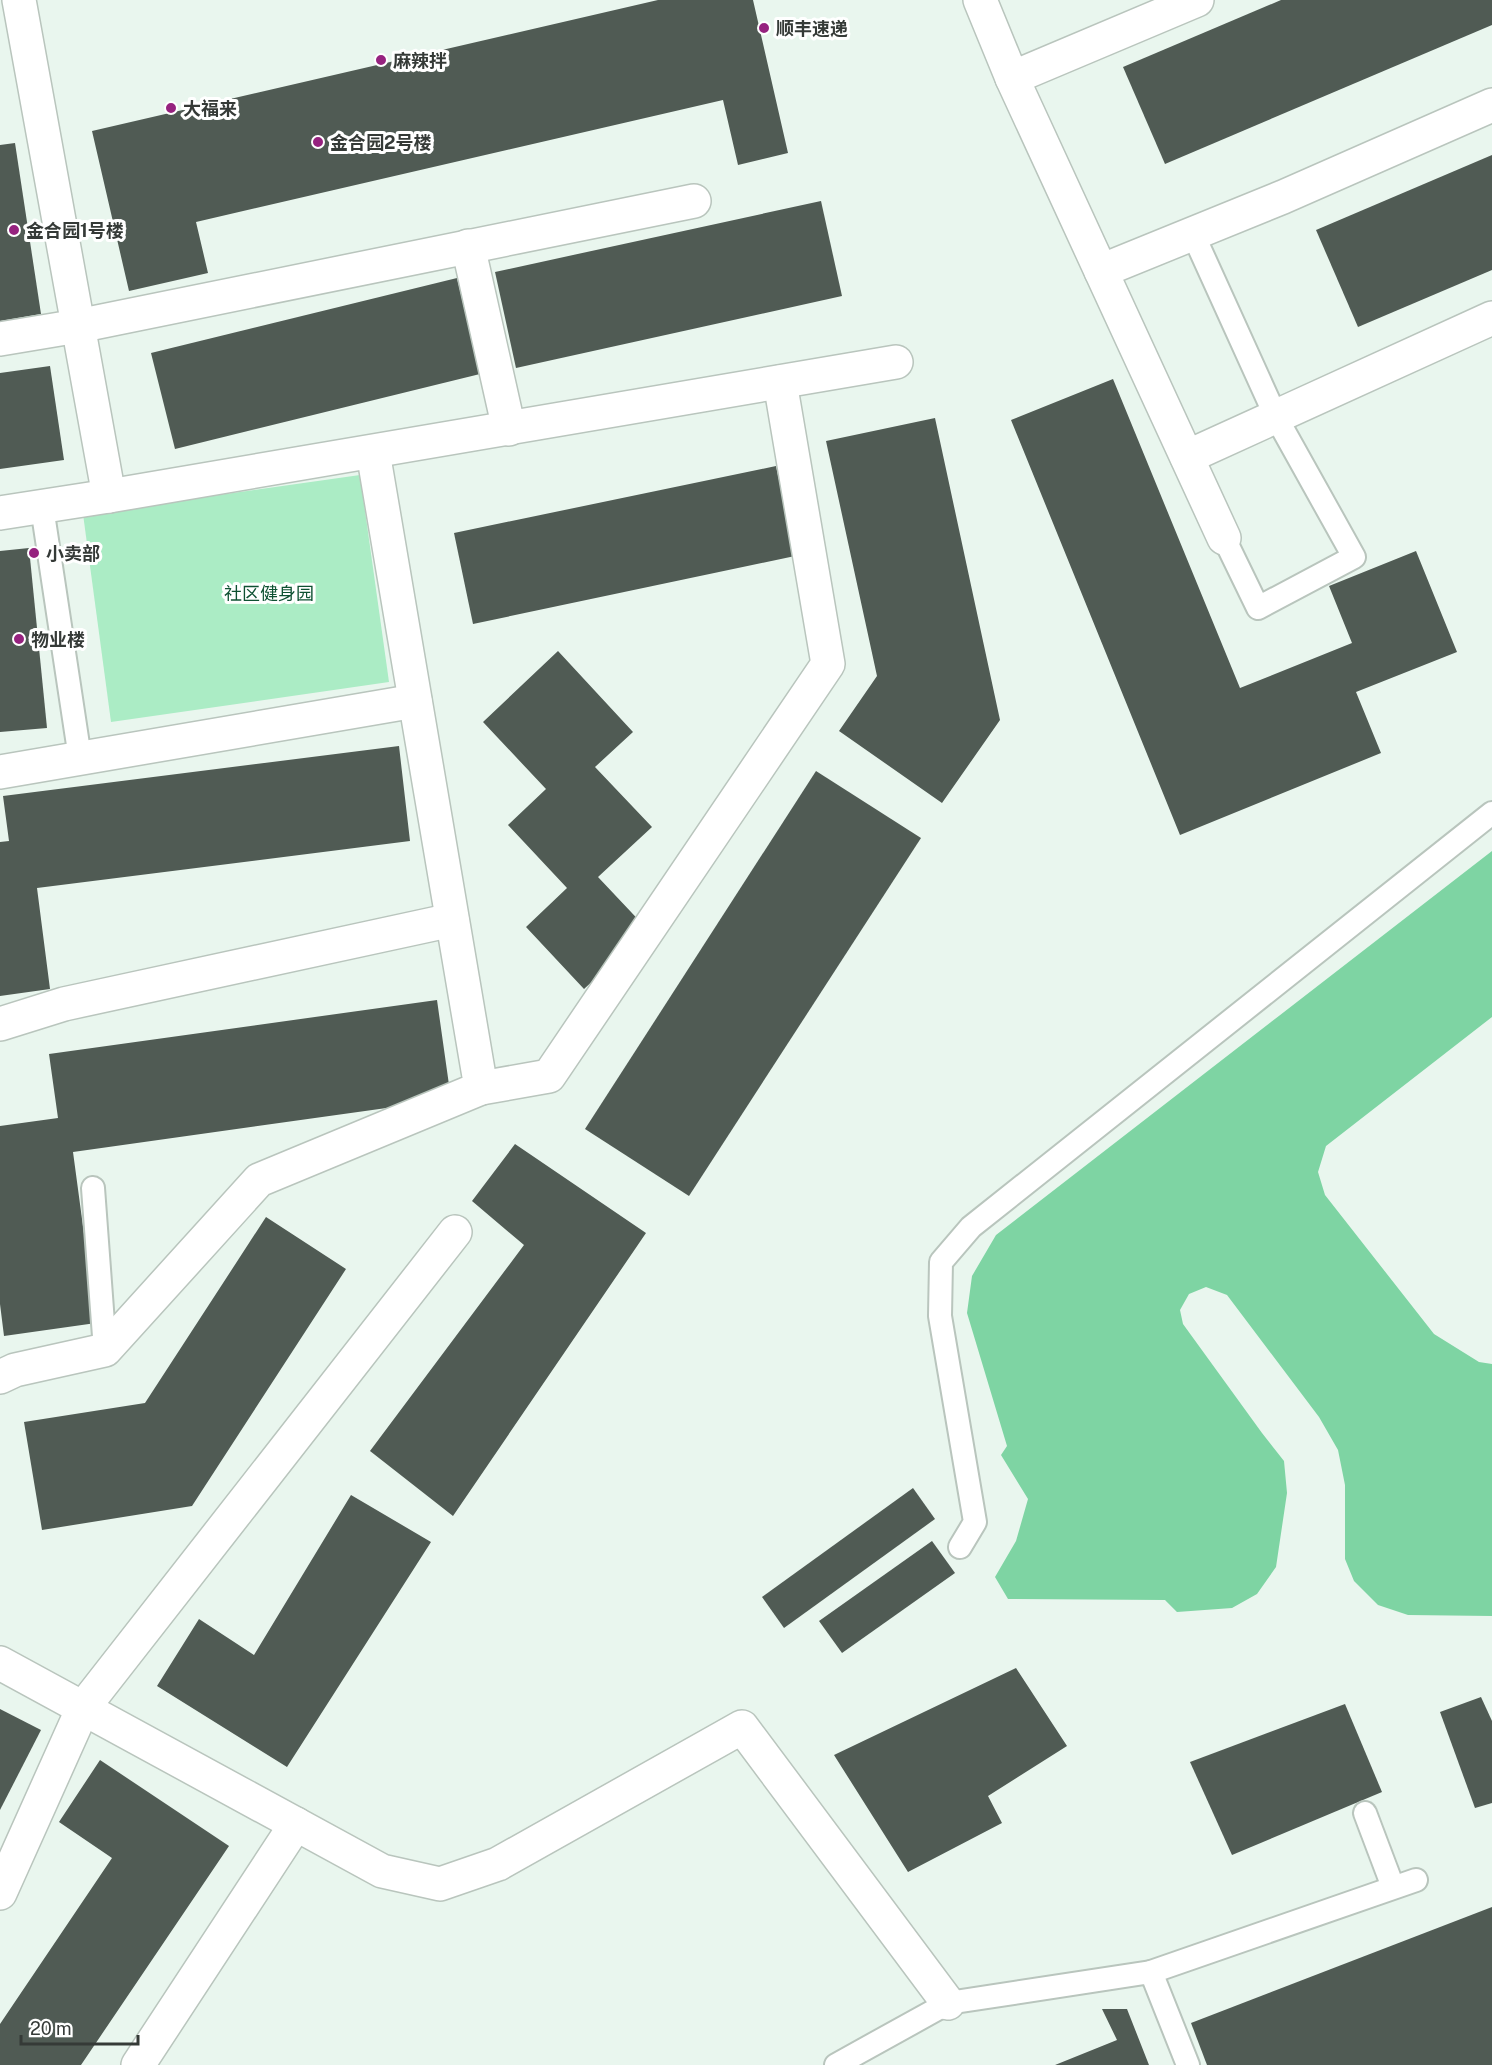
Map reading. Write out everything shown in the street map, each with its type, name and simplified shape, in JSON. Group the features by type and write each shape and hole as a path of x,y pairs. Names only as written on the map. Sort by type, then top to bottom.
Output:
{"street":[{"path":"18,0 109,496"},
{"path":"980,0 1012,78 1224,538"},
{"path":"1012,78 1197,0"},
{"path":"1101,271 1193,234 1492,105"},
{"path":"0,339 78,326 694,201"},
{"path":"468,246 509,429"},
{"path":"1187,457 1492,318"},
{"path":"0,513 896,362"},
{"path":"0,1377 15,1370 105,1350 259,1180 481,1088 549,1076 828,664 780,382"},
{"path":"372,452 481,1088"},
{"path":"0,772 415,701"},
{"path":"0,1024 64,1004 452,920"},
{"path":"0,1893 83,1708 455,1232"},
{"path":"0,1663 382,1871 440,1884 498,1864 742,1727 948,2003"},
{"path":"138,2065 296,1824"}],"lane":[{"path":"1193,234 1276,417 1354,556 1258,608 1224,538"},
{"path":"42,507 80,758"},
{"path":"960,1547 975,1522 940,1316 941,1262 971,1227 1492,813"},
{"path":"93,1188 105,1350"},
{"path":"1365,1813 1393,1887"},
{"path":"836,2065 948,2003 1151,1972 1416,1880"},
{"path":"1151,1972 1188,2065"}],"green space":[{"name":"社区健身园","path":"360,475 389,682 111,722 83,514"}],"shaded area":[{"path":"1492,851 1492,1017 1326,1146 1318,1172 1325,1195 1434,1334 1479,1362 1492,1364 1492,1616 1408,1615 1378,1605 1354,1581 1345,1559 1345,1485 1338,1450 1319,1417 1227,1295 1206,1287 1189,1294 1180,1310 1183,1324 1284,1461 1287,1493 1276,1567 1257,1594 1232,1608 1177,1612 1165,1600 1008,1599 995,1577 1016,1541 1028,1499 1001,1455 1007,1446 967,1313 972,1276 996,1235"}],"building":[{"name":"金合园2号楼","path":"658,0 753,0 788,153 738,165 723,100 196,222 208,273 129,291 92,131"},
{"path":"1281,0 1492,0 1492,25 1165,164 1123,67"},
{"name":"金合园1号楼","path":"15,143 41,314 0,321 0,145"},
{"path":"1492,155 1492,270 1358,327 1316,230"},
{"path":"821,201 842,296 516,368 495,272"},
{"path":"457,278 480,374 175,449 151,353"},
{"path":"50,366 64,460 0,469 0,373"},
{"path":"1113,379 1240,688 1352,643 1329,586 1416,551 1457,652 1356,692 1381,753 1180,835 1011,420"},
{"path":"935,418 1000,720 942,803 839,731 877,676 826,441"},
{"path":"776,466 795,556 473,624 454,533"},
{"name":"物业楼","path":"29,548 47,728 0,732 0,551"},
{"path":"558,651 633,732 595,767 652,827 598,877 648,930 584,989 526,927 567,888 508,825 546,789 483,722"},
{"path":"399,746 410,841 37,888 50,989 0,996 0,842 9,841 3,796"},
{"path":"816,771 921,838 689,1196 585,1129"},
{"path":"437,1000 451,1099 73,1152 96,1323 4,1336 0,1304 0,1126 58,1118 49,1054"},
{"path":"515,1144 646,1233 453,1516 370,1451 524,1245 472,1201"},
{"path":"266,1217 346,1269 192,1506 42,1530 24,1422 145,1403"},
{"path":"913,1488 935,1519 784,1628 762,1597"},
{"path":"351,1495 431,1542 287,1767 157,1686 199,1619 254,1655"},
{"path":"932,1541 955,1573 842,1653 819,1621"},
{"path":"1016,1668 1067,1746 988,1796 1002,1823 908,1872 834,1755"},
{"path":"1481,1697 1492,1721 1492,1803 1475,1808 1440,1712"},
{"path":"1345,1704 1382,1792 1232,1855 1190,1762"},
{"path":"0,1709 41,1730 0,1810"},
{"path":"100,1760 229,1846 81,2065 0,2065 0,2024 112,1858 59,1822"},
{"path":"1492,1907 1492,2065 1207,2065 1191,2023"},
{"path":"1102,2009 1127,2009 1149,2065 1055,2065 1117,2040"}],"place":[{"name":"顺丰速递","path":"764,28"},
{"name":"麻辣拌","path":"381,60"},
{"name":"大福来","path":"171,108"},
{"name":"金合园2号楼","path":"318,142"},
{"name":"金合园1号楼","path":"14,230"},
{"name":"小卖部","path":"34,553"},
{"name":"物业楼","path":"19,639"}]}
